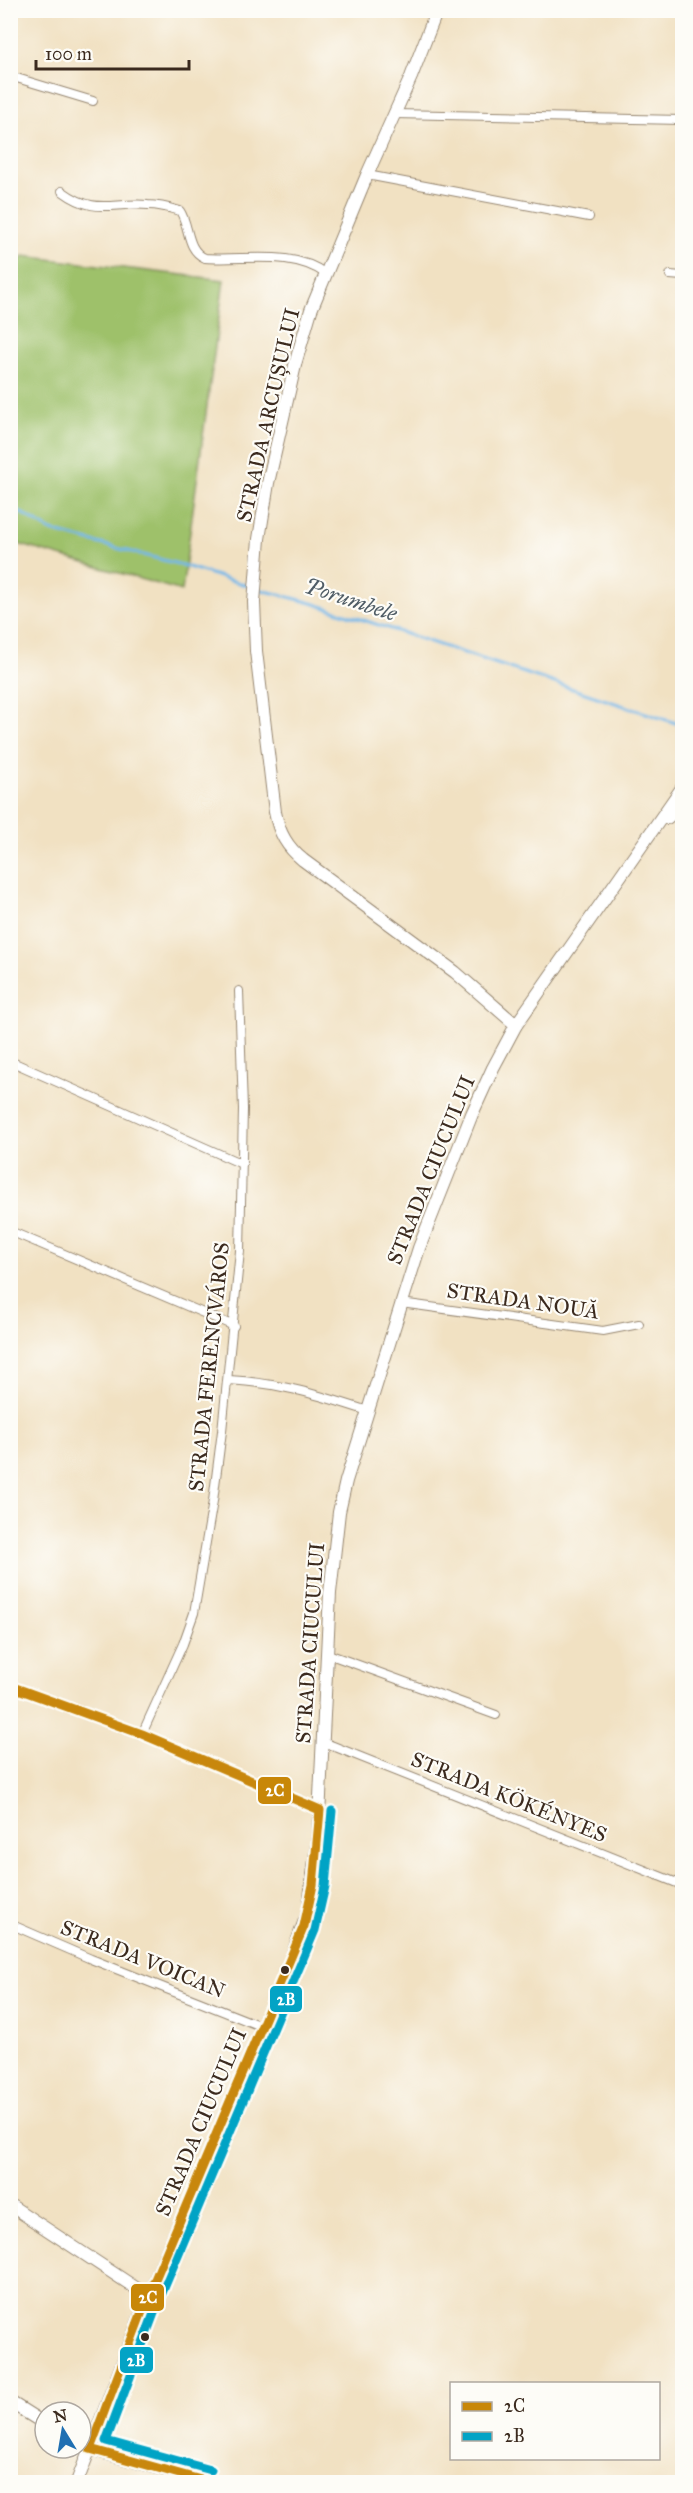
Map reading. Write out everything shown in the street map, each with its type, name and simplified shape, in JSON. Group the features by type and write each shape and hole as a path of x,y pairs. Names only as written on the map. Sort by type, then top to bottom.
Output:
{"main road":[{"name":"STRADA ARCUȘULUI","path":"437,10 311,310 296,361 268,483 255,581 256,651 275,812 283,838 303,860 455,972 516,1025"},
{"path":"648,835 682,788"},
{"path":"648,835 682,805"},
{"name":"STRADA CIUCULUI","path":"93,2430 263,2027 308,1912 314,1885 320,1810 330,1593 339,1512 401,1303 437,1201 472,1114 516,1025 648,835"},
{"path":"10,2205 148,2296"},
{"path":"10,2402 33,2416"},
{"path":"93,2449 208,2482"},
{"name":"STRADA CIUCULUI","path":"77,2482 83,2460"}],"street":[{"path":"10,76 93,101"},
{"path":"394,114 682,120"},
{"path":"367,175 589,217"},
{"path":"62,191 88,206 147,204 180,212 186,220 193,247 198,255 205,258 297,261 313,265 326,274"},
{"path":"669,275 682,276"},
{"name":"STRADA FERENCVÁROS","path":"142,1734 183,1644 194,1613 213,1501 229,1380 240,1257 242,1164 239,992"},
{"path":"10,1060 242,1164"},
{"path":"10,1231 234,1326"},
{"name":"STRADA NOUĂ","path":"401,1303 603,1331 639,1324"},
{"path":"229,1380 280,1385 311,1392 368,1411"},
{"path":"328,1654 496,1715"},
{"path":"10,1686 142,1734 320,1810"},
{"name":"STRADA KÖKÉNYES","path":"323,1742 682,1885"},
{"name":"STRADA VOICAN","path":"10,1924 91,1959 263,2027"}],"green space":[{"path":"23,256 224,280 182,591 11,542 10,271"}],"waterway":[{"name":"Porumbele","path":"10,506 51,531 182,565 252,587"},
{"name":"Porumbele","path":"258,589 312,603 682,725"}],"transit line":[{"name":"2C","path":"10,1686 142,1734 320,1810 313,1885 304,1926 148,2296 90,2449 208,2482"},
{"name":"2B","path":"211,2470 106,2441 159,2300 315,1930 325,1886 332,1811"}]}
